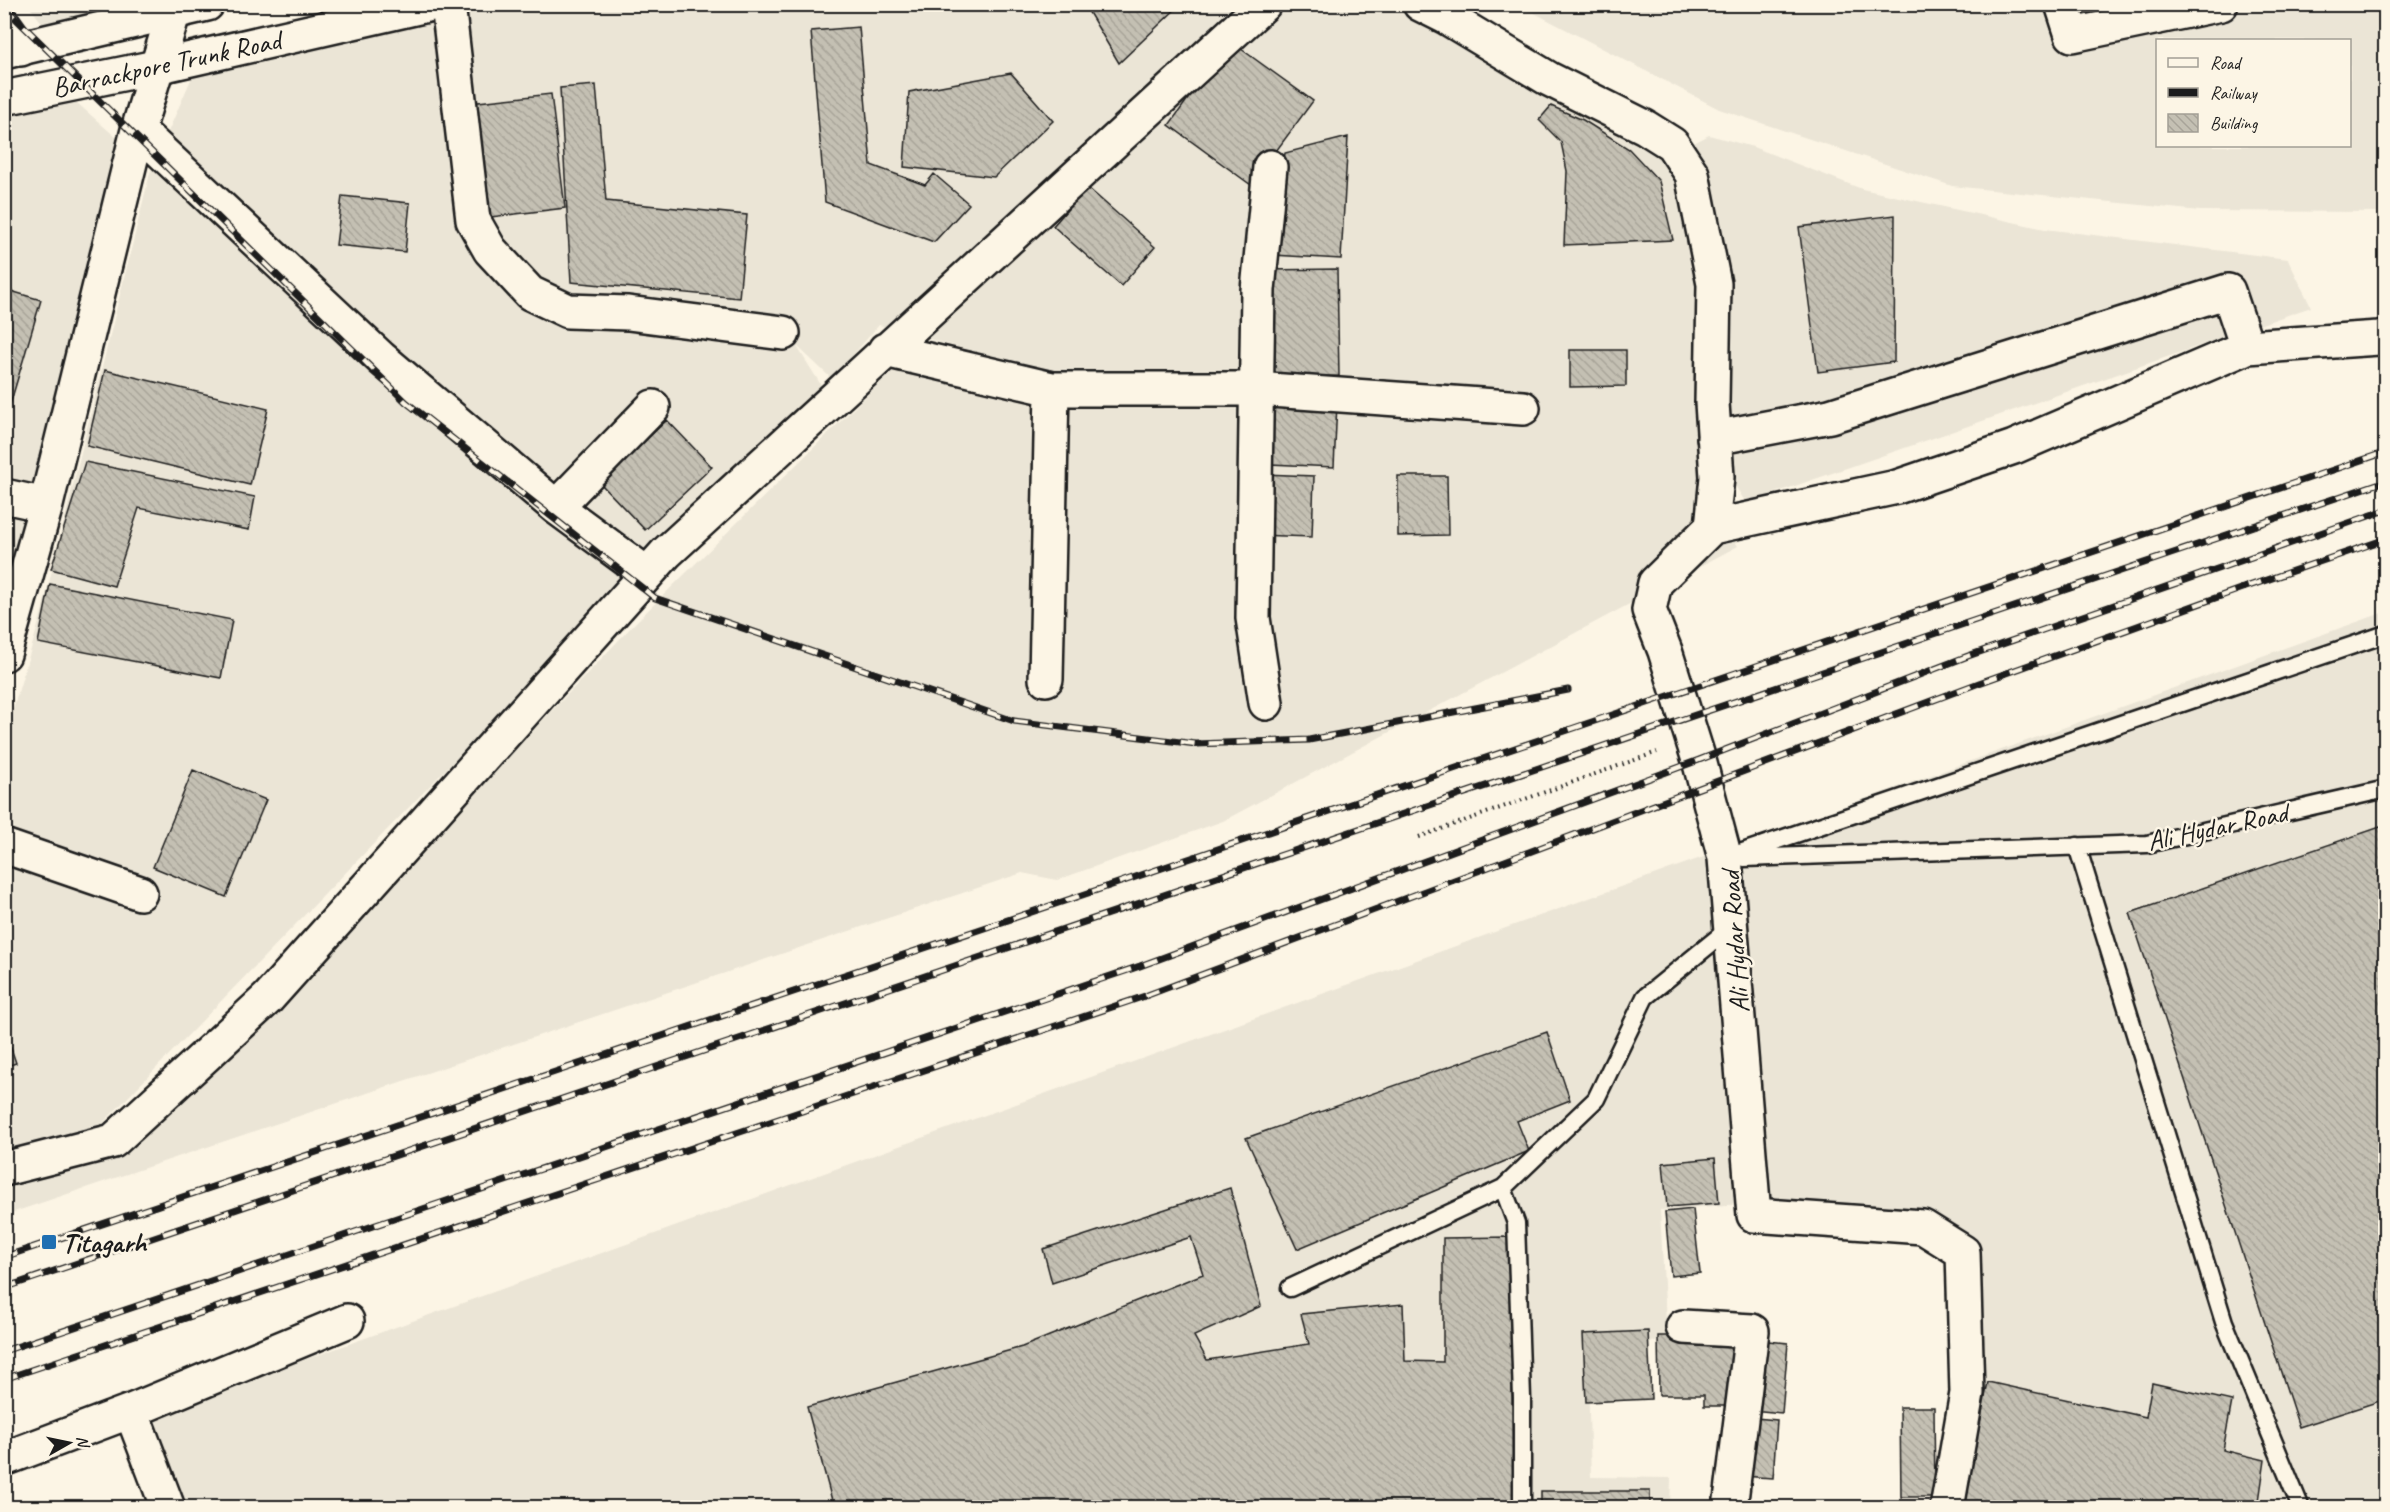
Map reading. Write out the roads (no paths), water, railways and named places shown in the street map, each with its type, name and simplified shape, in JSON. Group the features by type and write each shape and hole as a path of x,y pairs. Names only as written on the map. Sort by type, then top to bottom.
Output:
{"street":[{"name":"Barrackpore Trunk Road","path":"10,42 207,4"},
{"name":"Barrackpore Trunk Road","path":"4,98 156,67 432,4"},
{"path":"448,4 473,220 490,250 530,293 568,311 627,313 783,333"},
{"path":"4,1169 113,1141 260,1006 666,553 1264,4"},
{"path":"1420,4 1446,17 1549,79 1645,127 1672,144 1692,174 1714,284 1712,403 1717,477 1712,527"},
{"path":"2062,4 2072,35 2221,4"},
{"path":"4,654 46,505 138,130 175,9"},
{"path":"138,130 381,358 556,507 646,574"},
{"path":"1266,703 1253,618 1258,290 1270,167"},
{"path":"1714,438 1830,416 2228,291 2247,347"},
{"path":"1725,858 1665,651 1649,610 1655,583 1712,527 1897,487 2014,447 2247,347 2385,336"},
{"path":"885,350 1052,389 1256,389 1523,408"},
{"path":"1046,679 1052,389"},
{"path":"556,507 653,407"},
{"path":"4,496 46,505"},
{"path":"4,846 140,893"},
{"name":"Ali Hydar Road","path":"1725,858 1754,1215 1923,1227 1963,1252 1967,1393 1947,1508"},
{"path":"4,1459 131,1411 347,1321"},
{"path":"1683,1327 1752,1331 1730,1508"},
{"path":"131,1411 168,1508"}],"lane":[{"path":"1725,858 2385,634"},
{"name":"Ali Hydar Road","path":"1725,858 2147,844 2385,789"},
{"path":"2077,846 2224,1322 2301,1508"},
{"path":"1290,1288 1503,1188 1596,1099 1645,996 1731,927"},
{"path":"1503,1188 1516,1222 1522,1398 1522,1508"}],"railway":[{"path":"4,7 406,402 655,598 1014,721 1196,744 1309,740 1568,690"},
{"path":"4,1257 1112,885 2386,452"},
{"path":"4,1288 2386,481"},
{"path":"4,1351 1140,966 1699,760 1968,656 2386,510"},
{"path":"4,1379 1145,996 1979,683 2386,539"}],"place":[{"name":"Titagarh","path":"49,1242"}]}
